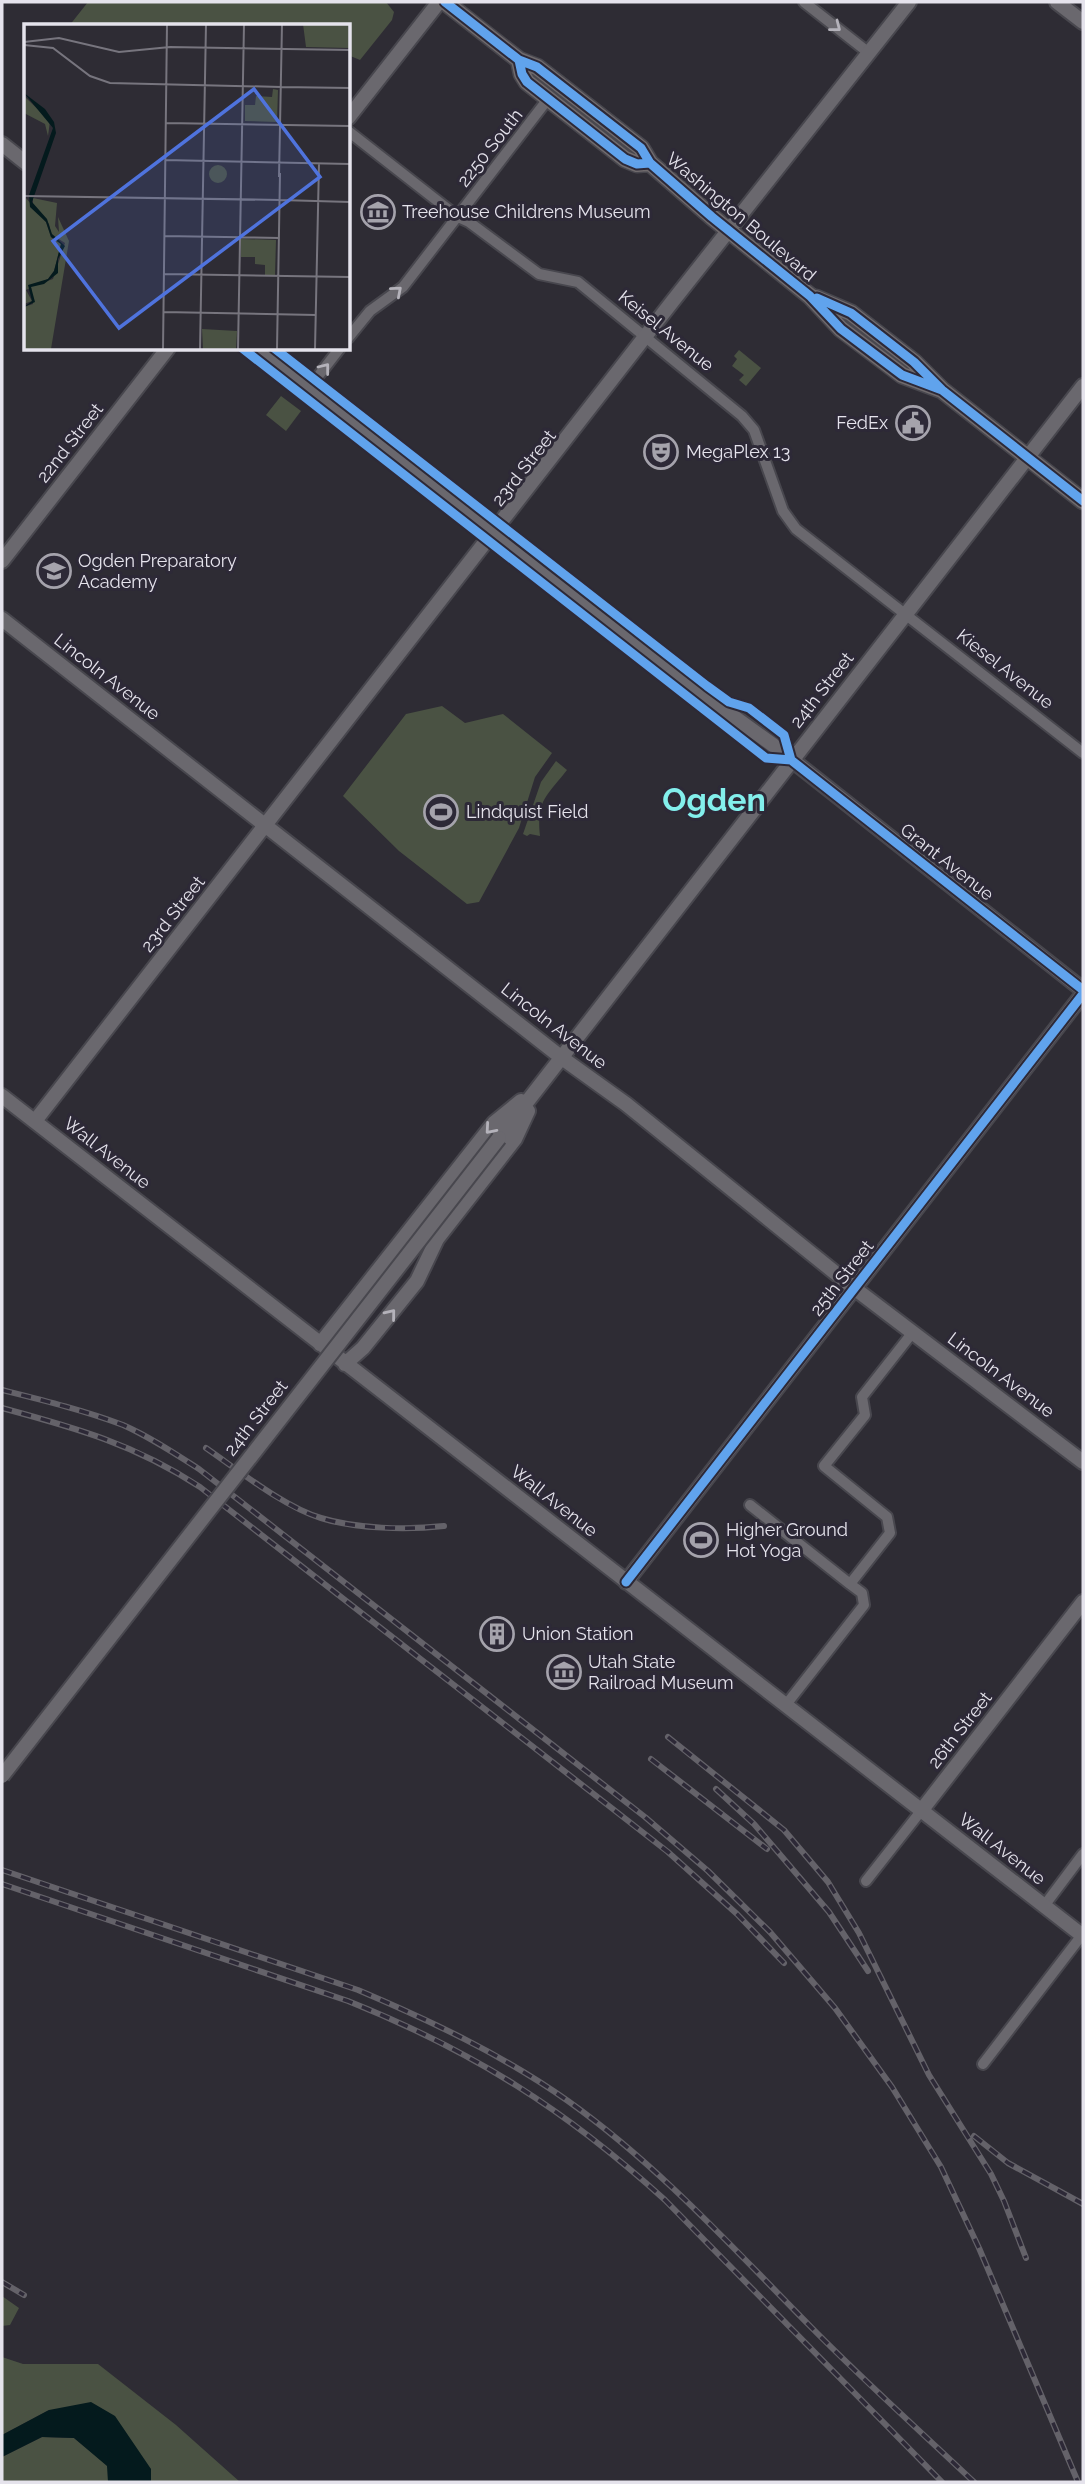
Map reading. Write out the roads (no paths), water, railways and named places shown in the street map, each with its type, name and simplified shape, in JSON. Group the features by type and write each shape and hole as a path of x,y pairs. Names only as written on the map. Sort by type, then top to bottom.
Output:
{"main road":[{"name":"Washington Boulevard","path":"445,2 519,60 542,71 641,148 650,163 810,296 841,329 902,375 942,390 1083,501"},
{"name":"Washington Boulevard","path":"519,60 524,78 548,99 625,159 637,164 650,163"}],"street":[{"path":"350,115 439,2"},
{"path":"804,2 869,53"},
{"name":"23rd Street","path":"35,1121 909,2"},
{"path":"1057,2 1083,22"},
{"name":"2250 South","path":"350,336 370,312 403,287 548,99"},
{"name":"Keisel Avenue","path":"350,133 458,218 469,222 539,274 578,282 742,416 754,430 783,511 796,529 905,614"},
{"path":"2,144 24,161"},
{"name":"22nd Street","path":"2,561 166,350"},
{"name":"Grant Avenue","path":"261,350 687,682 792,760 1083,992"},
{"path":"310,388 339,350"},
{"name":"24th Street","path":"2,1776 1083,386"},
{"name":"Kiesel Avenue","path":"905,614 1083,753"},
{"name":"Lincoln Avenue","path":"2,620 562,1058 626,1104 854,1288 1083,1462"},
{"name":"25th Street","path":"626,1582 1083,992"},
{"name":"24th Street","path":"320,1344 494,1123 541,1085"},
{"name":"24th Street","path":"345,1364 363,1348 417,1281 437,1239 514,1139 541,1085"},
{"name":"Wall Avenue","path":"2,1096 1083,1936"},
{"path":"850,1584 890,1533 890,1525 887,1517 824,1466 865,1415 862,1397 913,1332"},
{"path":"750,1505 862,1593 864,1605 785,1706"},
{"name":"26th Street","path":"866,1881 1083,1602"},
{"path":"1044,1906 1083,1854"},
{"path":"983,2064 1083,1936"}],"railway":[{"path":"2,1390 123,1425 199,1469 645,1817 708,1871 770,1932 835,2008 892,2087 941,2167 979,2248 1078,2482"},
{"path":"2,1408 80,1430 128,1448 200,1487 668,1852 737,1914 784,1963"},
{"path":"206,1448 277,1497 321,1518 382,1528 444,1526"},
{"path":"668,1737 784,1830 828,1882 859,1933 929,2075 991,2174 1026,2258"},
{"path":"651,1759 767,1849"},
{"path":"716,1789 754,1824 829,1912 868,1971"},
{"path":"2,1870 358,1990 466,2040 543,2084 601,2126 664,2179 849,2365 974,2482"},
{"path":"2,1884 348,2001 436,2041 516,2086 591,2138 665,2200 942,2482"},
{"path":"974,2136 1008,2163 1083,2204"},
{"path":"2,2282 24,2295"}],"place":[{"name":"Treehouse Childrens Museum","path":"378,212"},
{"name":"FedEx","path":"913,423"},
{"name":"MegaPlex 13","path":"661,452"},
{"name":"Ogden Preparatory Academy","path":"54,571"},
{"name":"Lindquist Field","path":"441,812"},
{"name":"Higher Ground Hot Yoga","path":"701,1540"},
{"name":"Union Station","path":"497,1634"},
{"name":"Utah State Railroad Museum","path":"564,1672"}],"district":[{"name":"Ogden","path":"714,800"}]}
